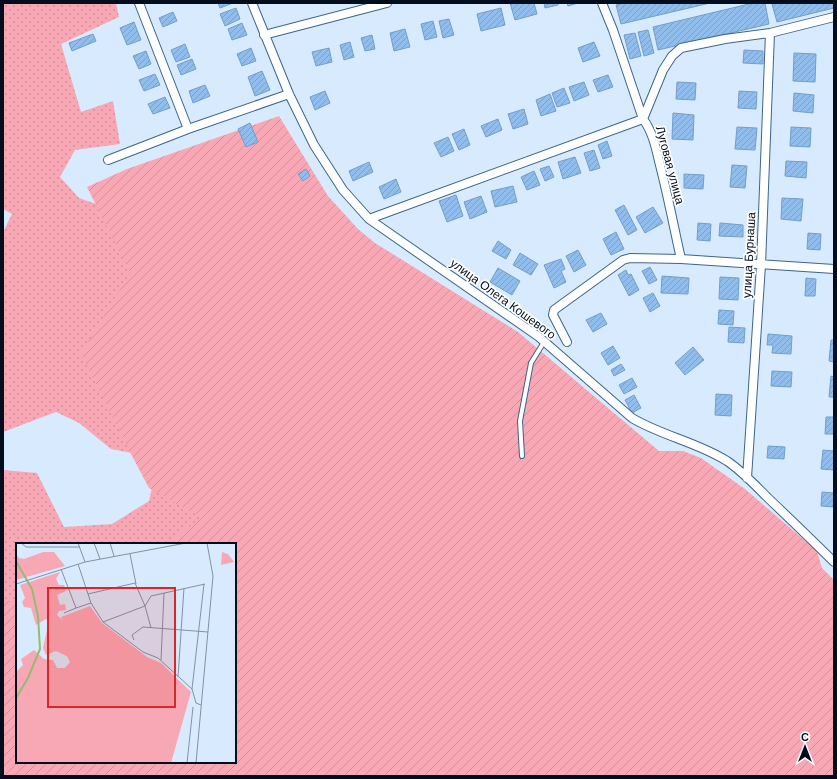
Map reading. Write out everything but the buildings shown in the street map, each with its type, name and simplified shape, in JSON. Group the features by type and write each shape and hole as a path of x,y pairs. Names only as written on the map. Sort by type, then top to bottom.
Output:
{"street":[{"path":"139,3 188,130"},
{"name":"улица Олега Кошевого","path":"252,3 289,94 314,145 343,190 369,219 544,341 632,418 646,427 704,448 728,461 834,562"},
{"path":"264,35 387,3"},
{"path":"602,3 613,30 643,119"},
{"path":"643,119 663,70 672,56 681,48 725,39 770,33 834,17"},
{"name":"улица Бурнаша","path":"747,478 761,265 770,33"},
{"path":"108,160 289,94"},
{"name":"Луговая улица","path":"369,219 643,119 649,127 654,141 681,259"},
{"path":"567,342 553,315 554,310 623,260 638,257 834,269"}],"lane":[{"path":"522,456 520,421 531,363 544,341"}],"shaded area":[{"path":"3,3 116,3 119,17 61,44 81,112 113,101 120,144 75,150 60,177 79,198 116,211 150,258 152,457 111,449 79,423 56,412 3,432 3,232 12,214 3,209"},
{"path":"279,116 328,196 358,229 375,243 518,332 659,451 683,451 701,458 745,489 817,551 822,568 834,580 834,776 3,776 3,601 16,602 16,763 236,763 236,543 166,543 202,518 149,488 81,354 130,273 87,187 127,169"},
{"path":"3,470 37,473 64,527 112,524 149,501 154,479 234,543 16,543 16,617 3,620"}]}
